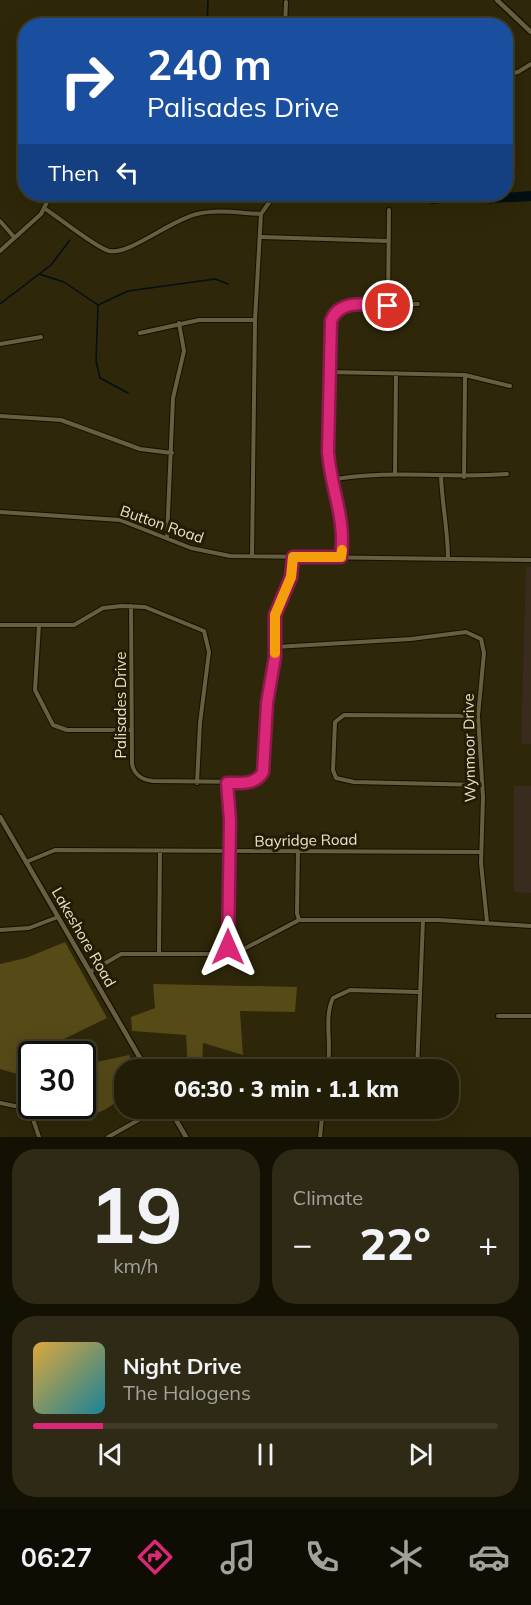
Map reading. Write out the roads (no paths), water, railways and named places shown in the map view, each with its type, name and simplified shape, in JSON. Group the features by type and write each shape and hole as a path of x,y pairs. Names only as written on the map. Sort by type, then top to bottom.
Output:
{"street":[{"path":"497,0 531,32"},
{"path":"285,18 286,2"},
{"path":"513,73 531,64"},
{"path":"0,251 32,223 48,201"},
{"path":"252,556 255,320 262,237 261,214 270,201"},
{"path":"44,208 103,249 116,252 129,249 164,226 196,214 219,212 261,214"},
{"path":"388,306 389,210"},
{"path":"0,221 14,237"},
{"path":"262,237 388,241"},
{"path":"341,557 341,511 331,480 328,452 331,321 336,312 344,306 418,304"},
{"path":"140,333 180,323 212,319 255,320"},
{"path":"167,538 172,453 172,398 184,351 180,323"},
{"path":"0,344 41,337"},
{"path":"330,372 465,375 510,386"},
{"path":"395,475 396,373"},
{"path":"464,477 465,375"},
{"path":"0,416 61,420 129,446 172,453"},
{"path":"331,480 362,475 464,477 507,474"},
{"path":"441,476 443,504 448,524 448,559"},
{"name":"Button Road","path":"0,512 120,520 204,552 252,556 531,560"},
{"name":"Palisades Drive","path":"131,606 132,764 141,778 153,782 250,782 263,772 267,703 275,647 275,615 291,577 293,557"},
{"path":"0,625 74,625 102,608 131,606 157,611 199,628 206,634 209,652 200,723 197,783"},
{"path":"39,625 35,690 53,725 67,730 132,730"},
{"name":"Wynmoor Drive","path":"275,647 472,633 481,639 484,653 478,716 482,784 481,852 487,922"},
{"path":"478,716 344,715 335,722 333,770 336,777 341,780 354,782 482,784"},
{"path":"227,783 228,947 231,953"},
{"name":"Lakeshore Road","path":"0,817 141,1059"},
{"name":"Bayridge Road","path":"26,862 55,850 481,852"},
{"path":"159,953 160,851"},
{"path":"298,851 297,913 299,920"},
{"path":"0,930 29,928 58,917"},
{"path":"90,972 120,954 231,953 247,949 299,920 423,920 531,926"},
{"path":"417,1059 418,992 423,953 423,920"},
{"path":"329,1059 331,1042 330,1007 333,998 350,990 418,992"},
{"path":"498,1016 531,1016"},
{"path":"0,1103 11,1103 25,1108 33,1119 39,1137"},
{"path":"108,1137 140,1119"},
{"path":"176,1119 186,1137"},
{"path":"320,1137 321,1119"}],"waterway":[{"path":"207,18 208,0"},
{"path":"431,203 458,201"},
{"path":"478,201 491,203"},
{"path":"0,304 51,265 70,240"},
{"path":"39,274 64,282 98,305"},
{"path":"128,393 100,378 96,361 98,305 128,291 215,279 228,284"}]}
